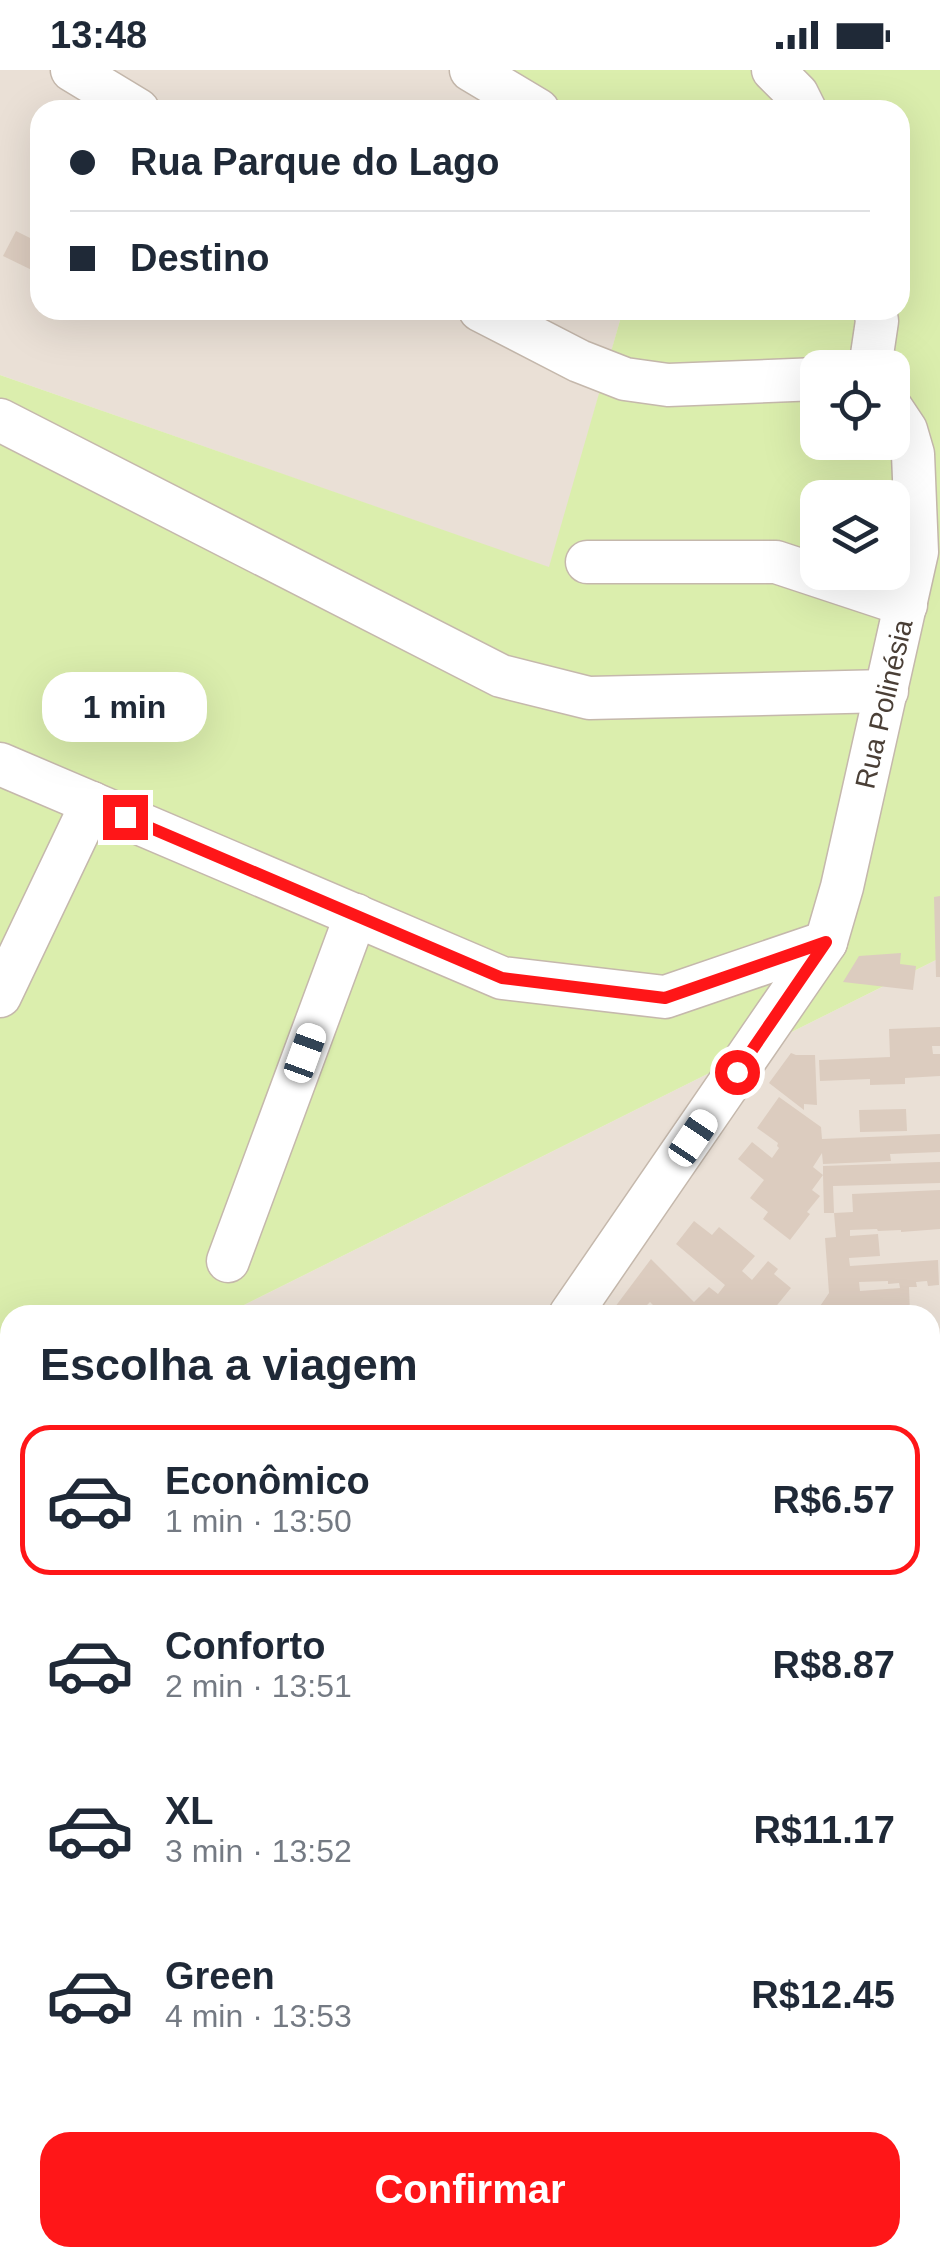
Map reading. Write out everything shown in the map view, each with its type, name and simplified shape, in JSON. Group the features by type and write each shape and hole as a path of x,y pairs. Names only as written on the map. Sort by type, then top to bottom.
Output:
{"street":[{"path":"72,70 122,100"},
{"path":"471,70 521,100"},
{"path":"774,70 799,100"},
{"path":"499,320 579,361 625,379 668,385 800,380"},
{"path":"873,350 877,320"},
{"path":"0,420 501,676 589,698 887,691"},
{"name":"Rua Polinésia","path":"577,1305 826,942 842,887 917,552 910,444"},
{"path":"588,562 776,562 906,605"},
{"path":"0,764 502,978 665,998 826,942"},
{"path":"0,996 92,803"},
{"path":"228,1261 356,915"}],"shaded area":[{"path":"0,70 692,70 683,100 30,100 30,320 620,320 550,568 0,375"},
{"path":"940,958 940,1305 244,1305"}],"green space":[{"path":"465,70 940,70 940,958 244,1305 0,1305 0,375 549,567 620,320 910,320 910,100 481,100 463,85"}],"building":[{"path":"16,231 30,238 30,269 3,256"},
{"path":"940,896 940,977 936,977 934,897"},
{"path":"901,953 900,964 916,966 913,990 843,982 859,956"},
{"path":"940,1027 940,1046 932,1046 933,1054 940,1054 940,1076 905,1078 905,1084 870,1085 870,1079 820,1081 819,1060 890,1057 889,1029"},
{"path":"791,1053 815,1055 817,1105 804,1104 804,1110 769,1083"},
{"path":"779,1097 821,1127 822,1139 940,1134 940,1152 890,1154 891,1161 823,1164 822,1153 813,1167 823,1175 812,1190 820,1196 790,1240 763,1219 768,1212 750,1198 764,1180 738,1159 752,1142 772,1158 779,1148 778,1143 757,1128"},
{"path":"906,1109 907,1131 860,1132 859,1110"},
{"path":"940,1162 940,1183 833,1186 834,1213 824,1213 823,1166"},
{"path":"940,1190 940,1229 850,1230 850,1236 878,1234 880,1256 849,1258 850,1266 938,1260 939,1285 916,1282 917,1287 909,1287 910,1305 821,1305 829,1293 825,1238 836,1237 834,1213 853,1212 852,1194","holes":["859,1282 899,1283 900,1288 860,1291"]},
{"path":"694,1221 712,1235 719,1227 755,1256 742,1271 752,1280 768,1261 778,1269 774,1274 791,1288 777,1305 616,1305 651,1259 694,1302 709,1287 718,1294 725,1285 676,1244"}],"route":[{"path":"125,817 502,978 665,998 826,942 737,1072"}]}
